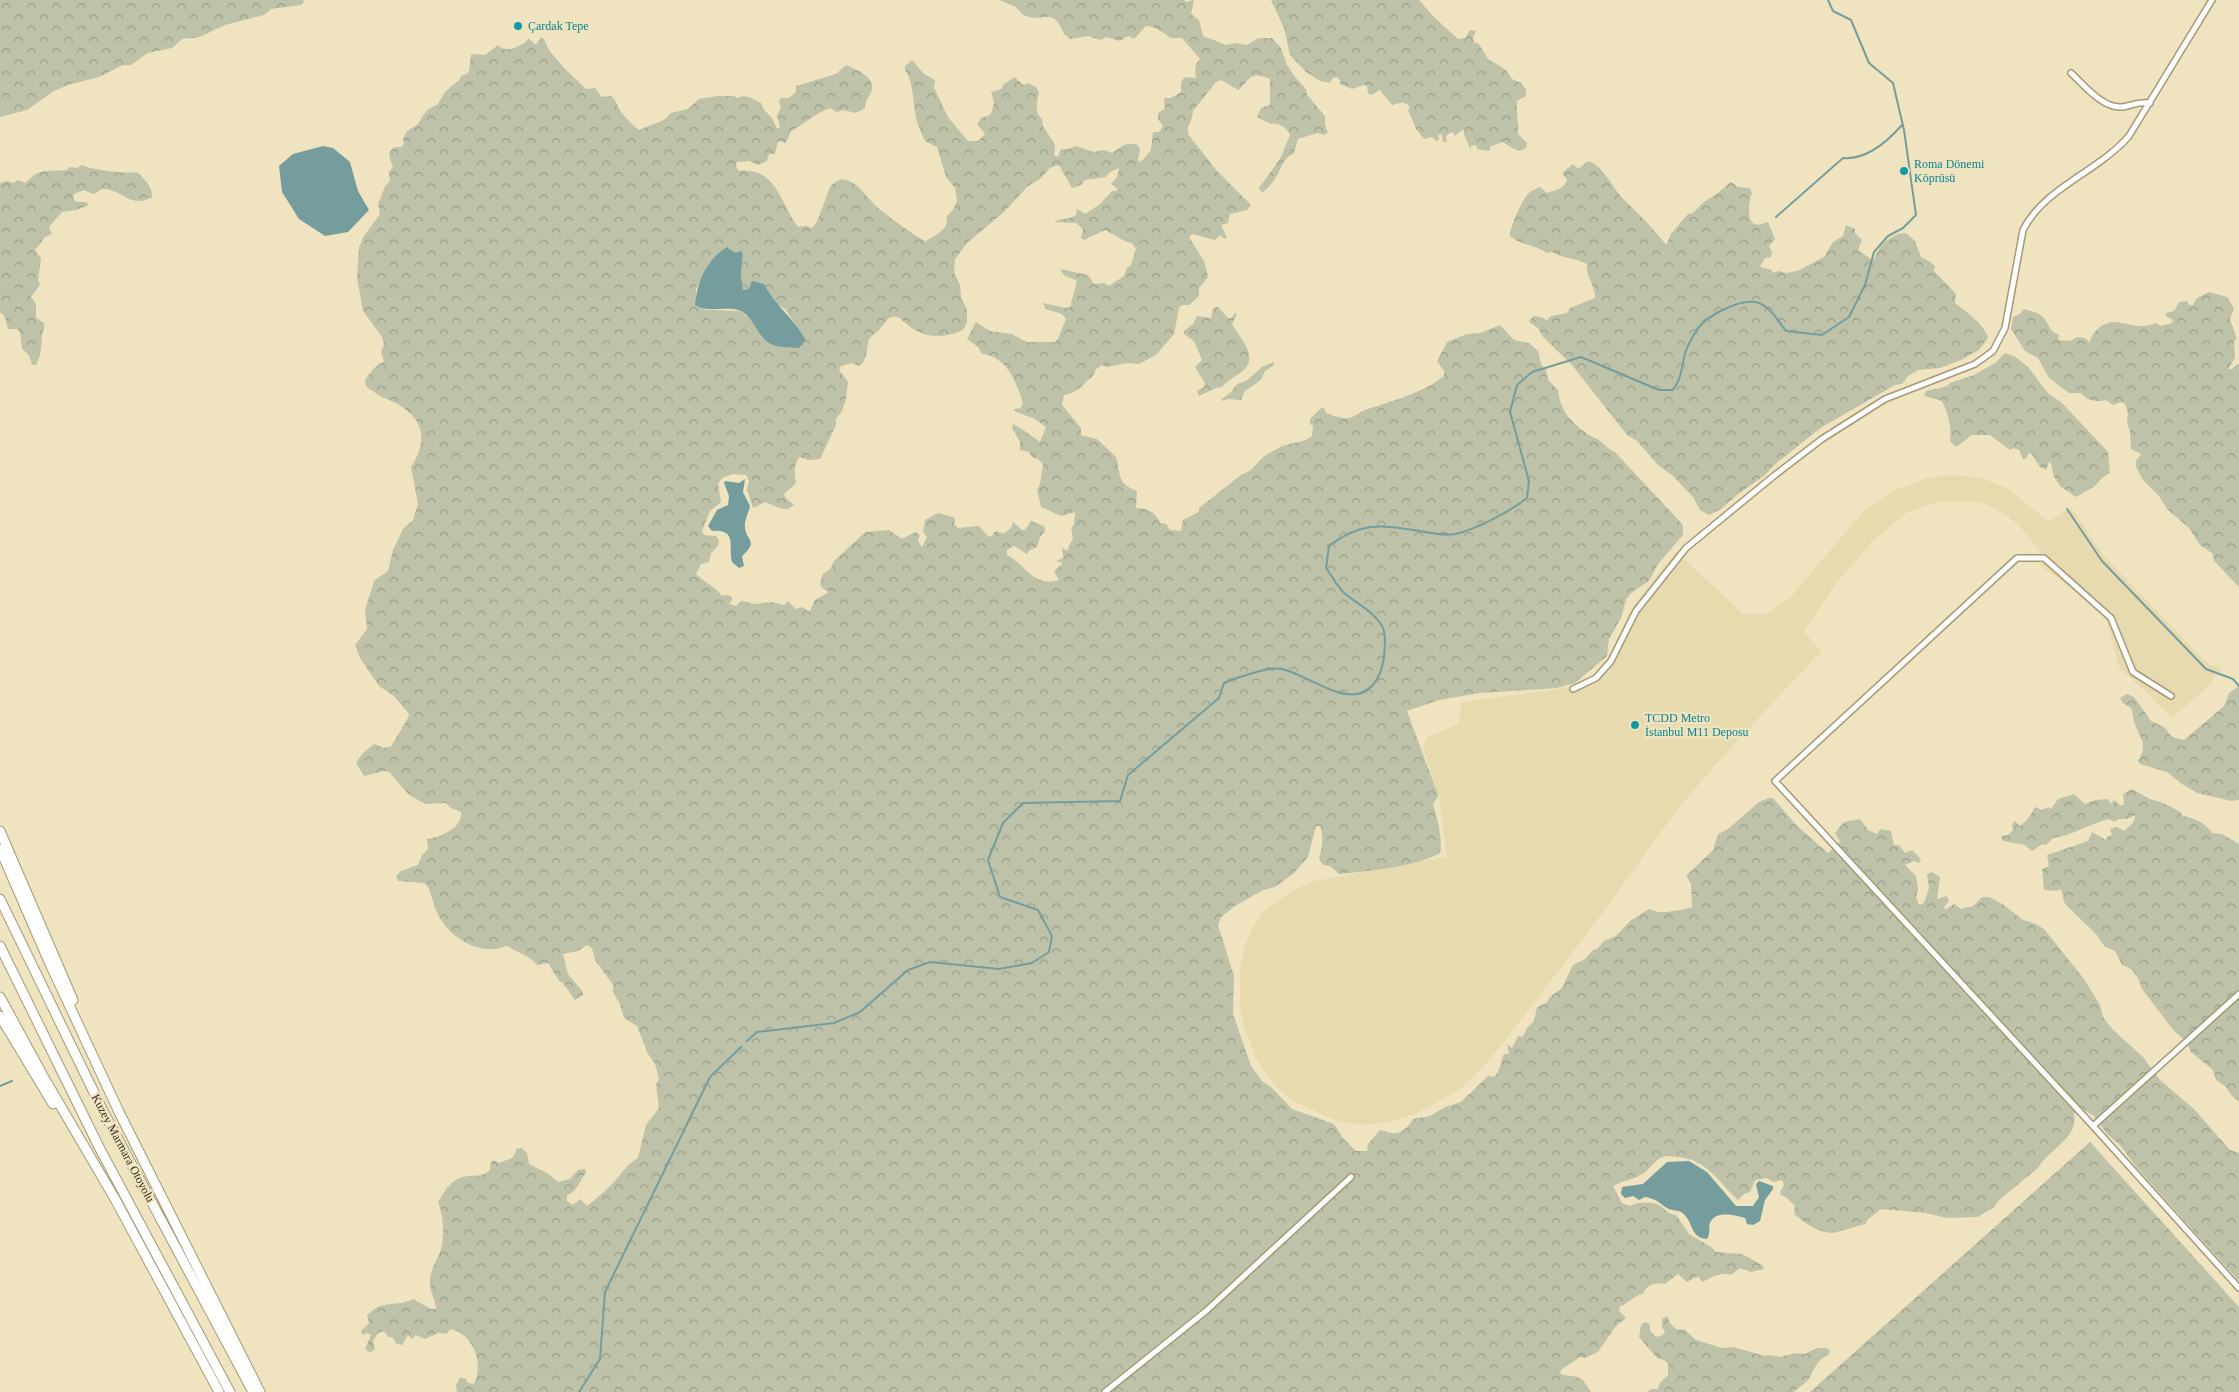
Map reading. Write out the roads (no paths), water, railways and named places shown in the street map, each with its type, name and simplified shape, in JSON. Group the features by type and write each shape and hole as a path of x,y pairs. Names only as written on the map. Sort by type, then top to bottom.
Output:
{"highway":[{"path":"0,831 73,999 86,1043"},
{"path":"0,849 86,1043 143,1163 209,1287 260,1392"},
{"name":"Kuzey Marmara Otoyolu","path":"0,899 102,1109 253,1392"},
{"name":"Kuzey Marmara Otoyolu","path":"0,946 100,1147 230,1392"},
{"path":"0,997 43,1076 116,1199 219,1392"},
{"path":"0,1016 74,1138 116,1199"}],"street":[{"path":"1573,689 1596,678 1611,661 1636,611 1686,548 1775,475 1822,439 1885,399 1975,364 1993,351 2005,328 2023,230 2026,223 2048,198 2118,149 2129,136 2212,0"},
{"path":"2070,73 2107,105 2122,107 2145,102 2150,103"},
{"path":"2171,696 2132,672 2111,618 2072,582 2044,558 2017,558 1774,781 2093,1126 2239,1288"},
{"path":"2093,1126 2239,994"},
{"path":"1105,1392 1206,1311 1351,1177"}],"water":[{"path":"323,146 333,148 350,162 358,191 369,210 348,232 325,236 299,219 282,192 279,166 293,154"},
{"path":"727,247 734,253 741,251 743,254 741,275 743,290 749,289 752,281 764,284 806,340 799,348 772,345 761,336 749,318 741,311 736,309 706,309 695,305 700,280 704,272 713,258"},
{"path":"745,479 743,492 750,506 745,521 745,529 751,543 748,550 742,556 744,566 739,568 732,562 729,536 720,531 712,531 708,526 717,510 728,505 729,496 725,481 739,483"},
{"path":"1689,1161 1707,1172 1736,1206 1753,1206 1759,1197 1756,1184 1759,1181 1773,1186 1765,1200 1760,1221 1753,1225 1747,1224 1745,1218 1741,1217 1726,1214 1716,1216 1710,1223 1707,1239 1701,1238 1694,1232 1688,1219 1681,1212 1669,1209 1650,1198 1645,1197 1639,1200 1633,1196 1625,1198 1621,1194 1622,1187 1643,1184 1667,1162"}],"waterway":[{"path":"747,1041 757,1032 834,1023 860,1012 908,970 930,962 999,969 1032,963 1049,952 1052,936 1038,910 1000,897 988,860 1003,823 1023,803 1120,801 1128,775 1219,698 1224,683 1253,673 1270,669 1282,669 1321,686 1348,694 1361,693 1371,687 1380,673 1383,664 1385,644 1383,628 1371,613 1344,593 1326,568 1329,546 1351,532 1372,527 1394,527 1451,535 1472,529 1512,509 1527,498 1529,481 1510,412 1517,385 1532,372 1581,357 1659,390 1673,390 1679,378 1687,348 1695,333 1706,321 1723,310 1743,303 1759,303 1771,311 1786,331 1822,335 1849,317 1865,285 1874,252 1888,236 1903,228 1916,215 1904,130 1893,83 1869,63 1851,20 1833,11 1828,0"},
{"path":"1776,217 1843,158 1852,158 1868,153 1890,138 1902,125"},
{"path":"2067,509 2102,561 2206,669 2233,679 2239,686"},
{"path":"579,1392 600,1359 605,1292 710,1077 741,1047"},
{"path":"0,1086 12,1081"}],"place":[{"name":"Çardak Tepe","path":"518,26"},
{"name":"Roma Dönemi Köprüsü","path":"1904,171"},
{"name":"TCDD Metro İstanbul M11 Deposu","path":"1635,725"}]}
